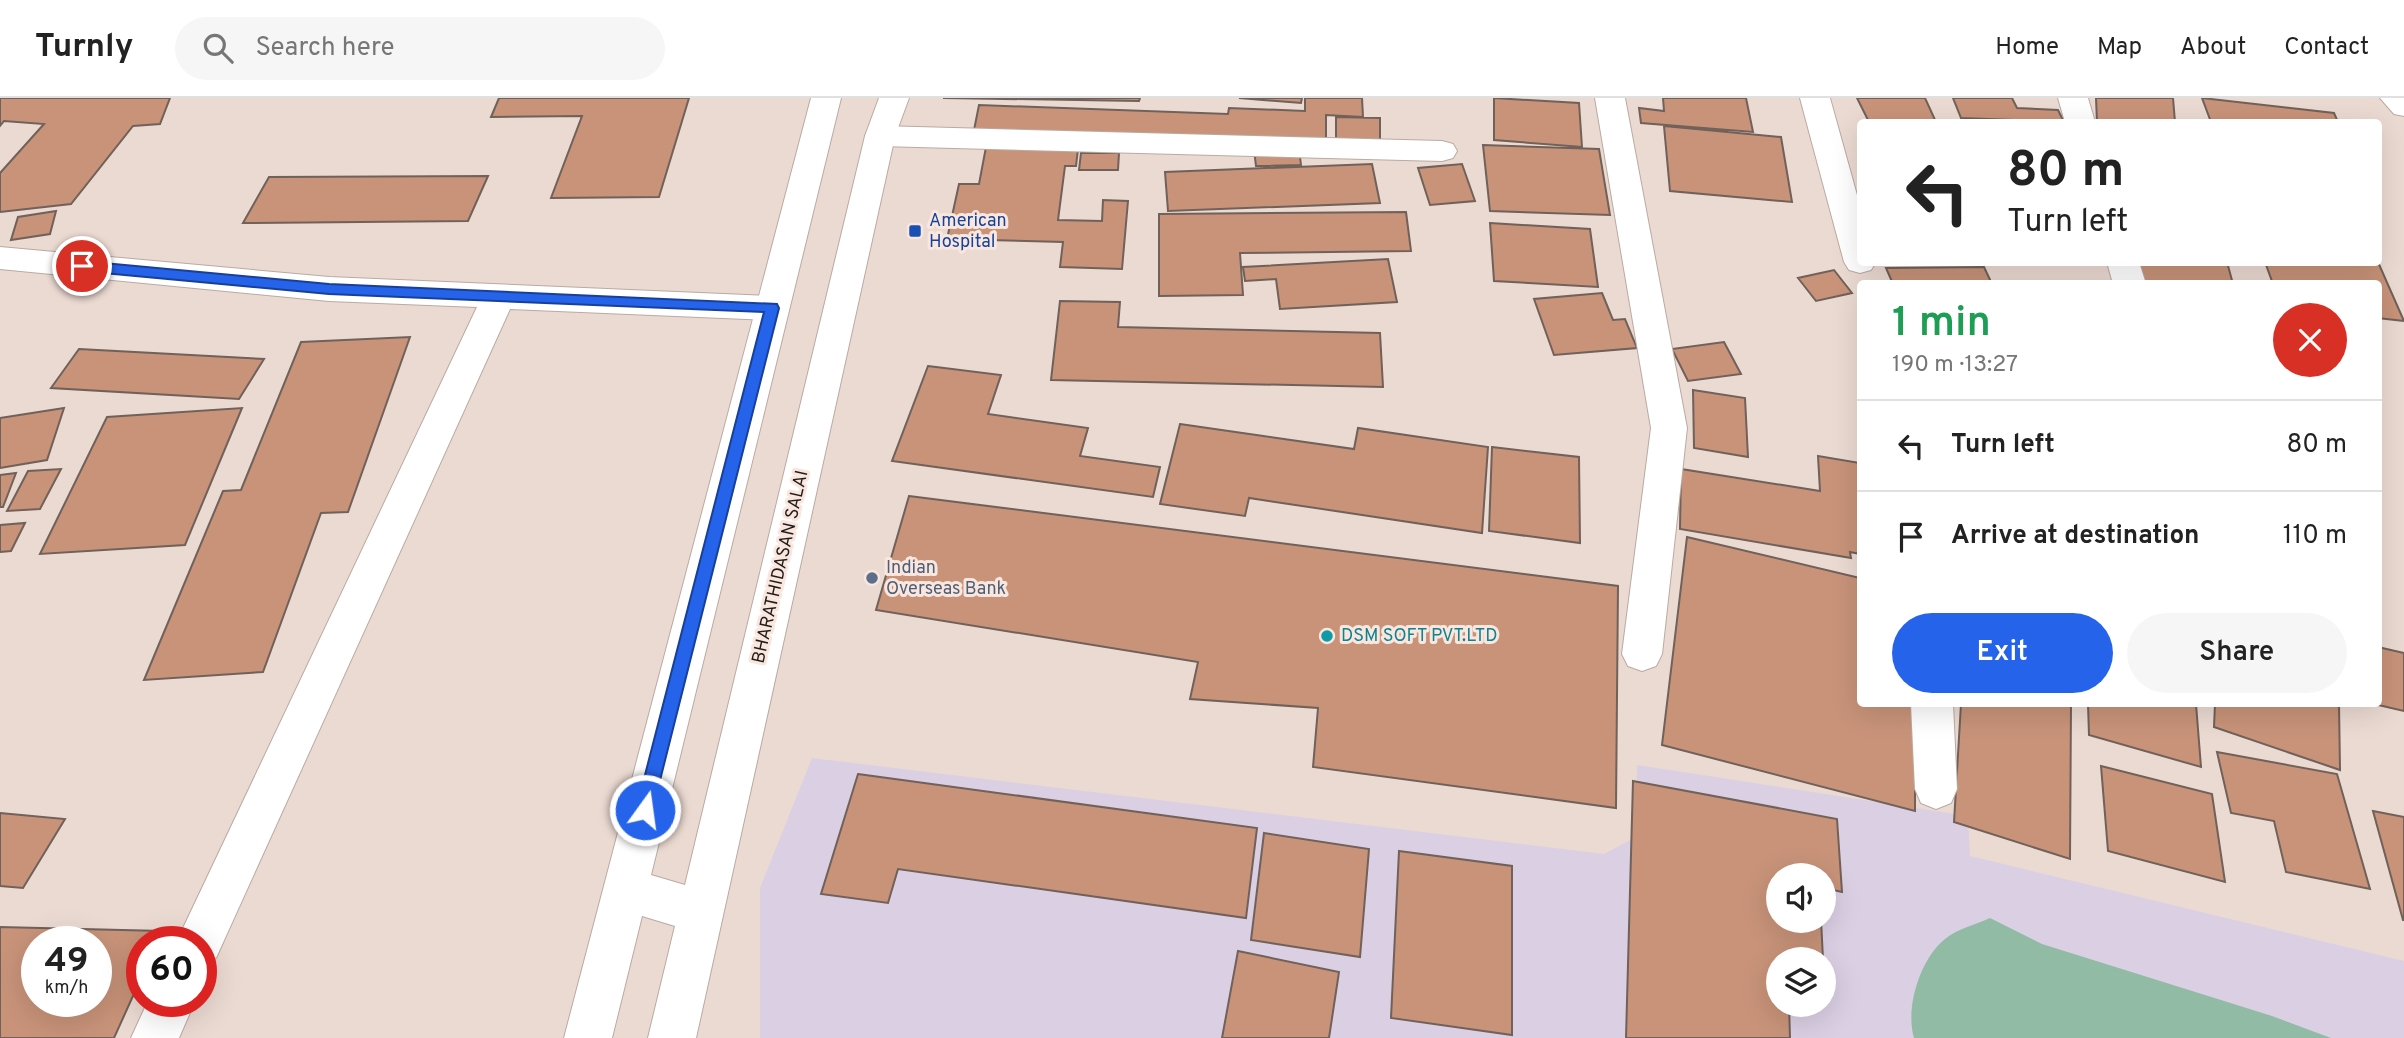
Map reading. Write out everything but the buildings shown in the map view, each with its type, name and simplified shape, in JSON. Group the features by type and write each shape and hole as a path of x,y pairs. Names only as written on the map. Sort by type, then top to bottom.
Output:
{"street":[{"path":"588,1038 826,98"},
{"name":"BHARATHIDASAN SALAI","path":"672,1038 880,136 894,98"},
{"path":"1610,98 1669,428 1642,654"},
{"path":"1815,98 1857,251"},
{"path":"2073,98 2079,119"},
{"path":"2395,98 2404,107"},
{"path":"880,136 1442,151"},
{"path":"0,258 329,289 772,308"},
{"path":"207,926 499,296"},
{"path":"1932,707 1936,789"},
{"path":"625,889 701,912"},
{"path":"155,1038 165,1017"}],"shaded area":[{"path":"812,758 1604,854 1636,837 1637,765 1968,816 1970,856 2404,961 2404,1038 760,1038 760,888"}],"green space":[{"path":"1990,918 2042,944 2272,1016 2331,1038 1914,1038 1913,999 1928,959 1950,935"}],"place":[{"name":"American Hospital","path":"915,231"},
{"name":"Indian Overseas Bank","path":"872,578"},
{"name":"DSM SOFT PVT.LTD","path":"1327,636"}],"route":[{"path":"82,266 329,289 772,308 645,810"}]}
